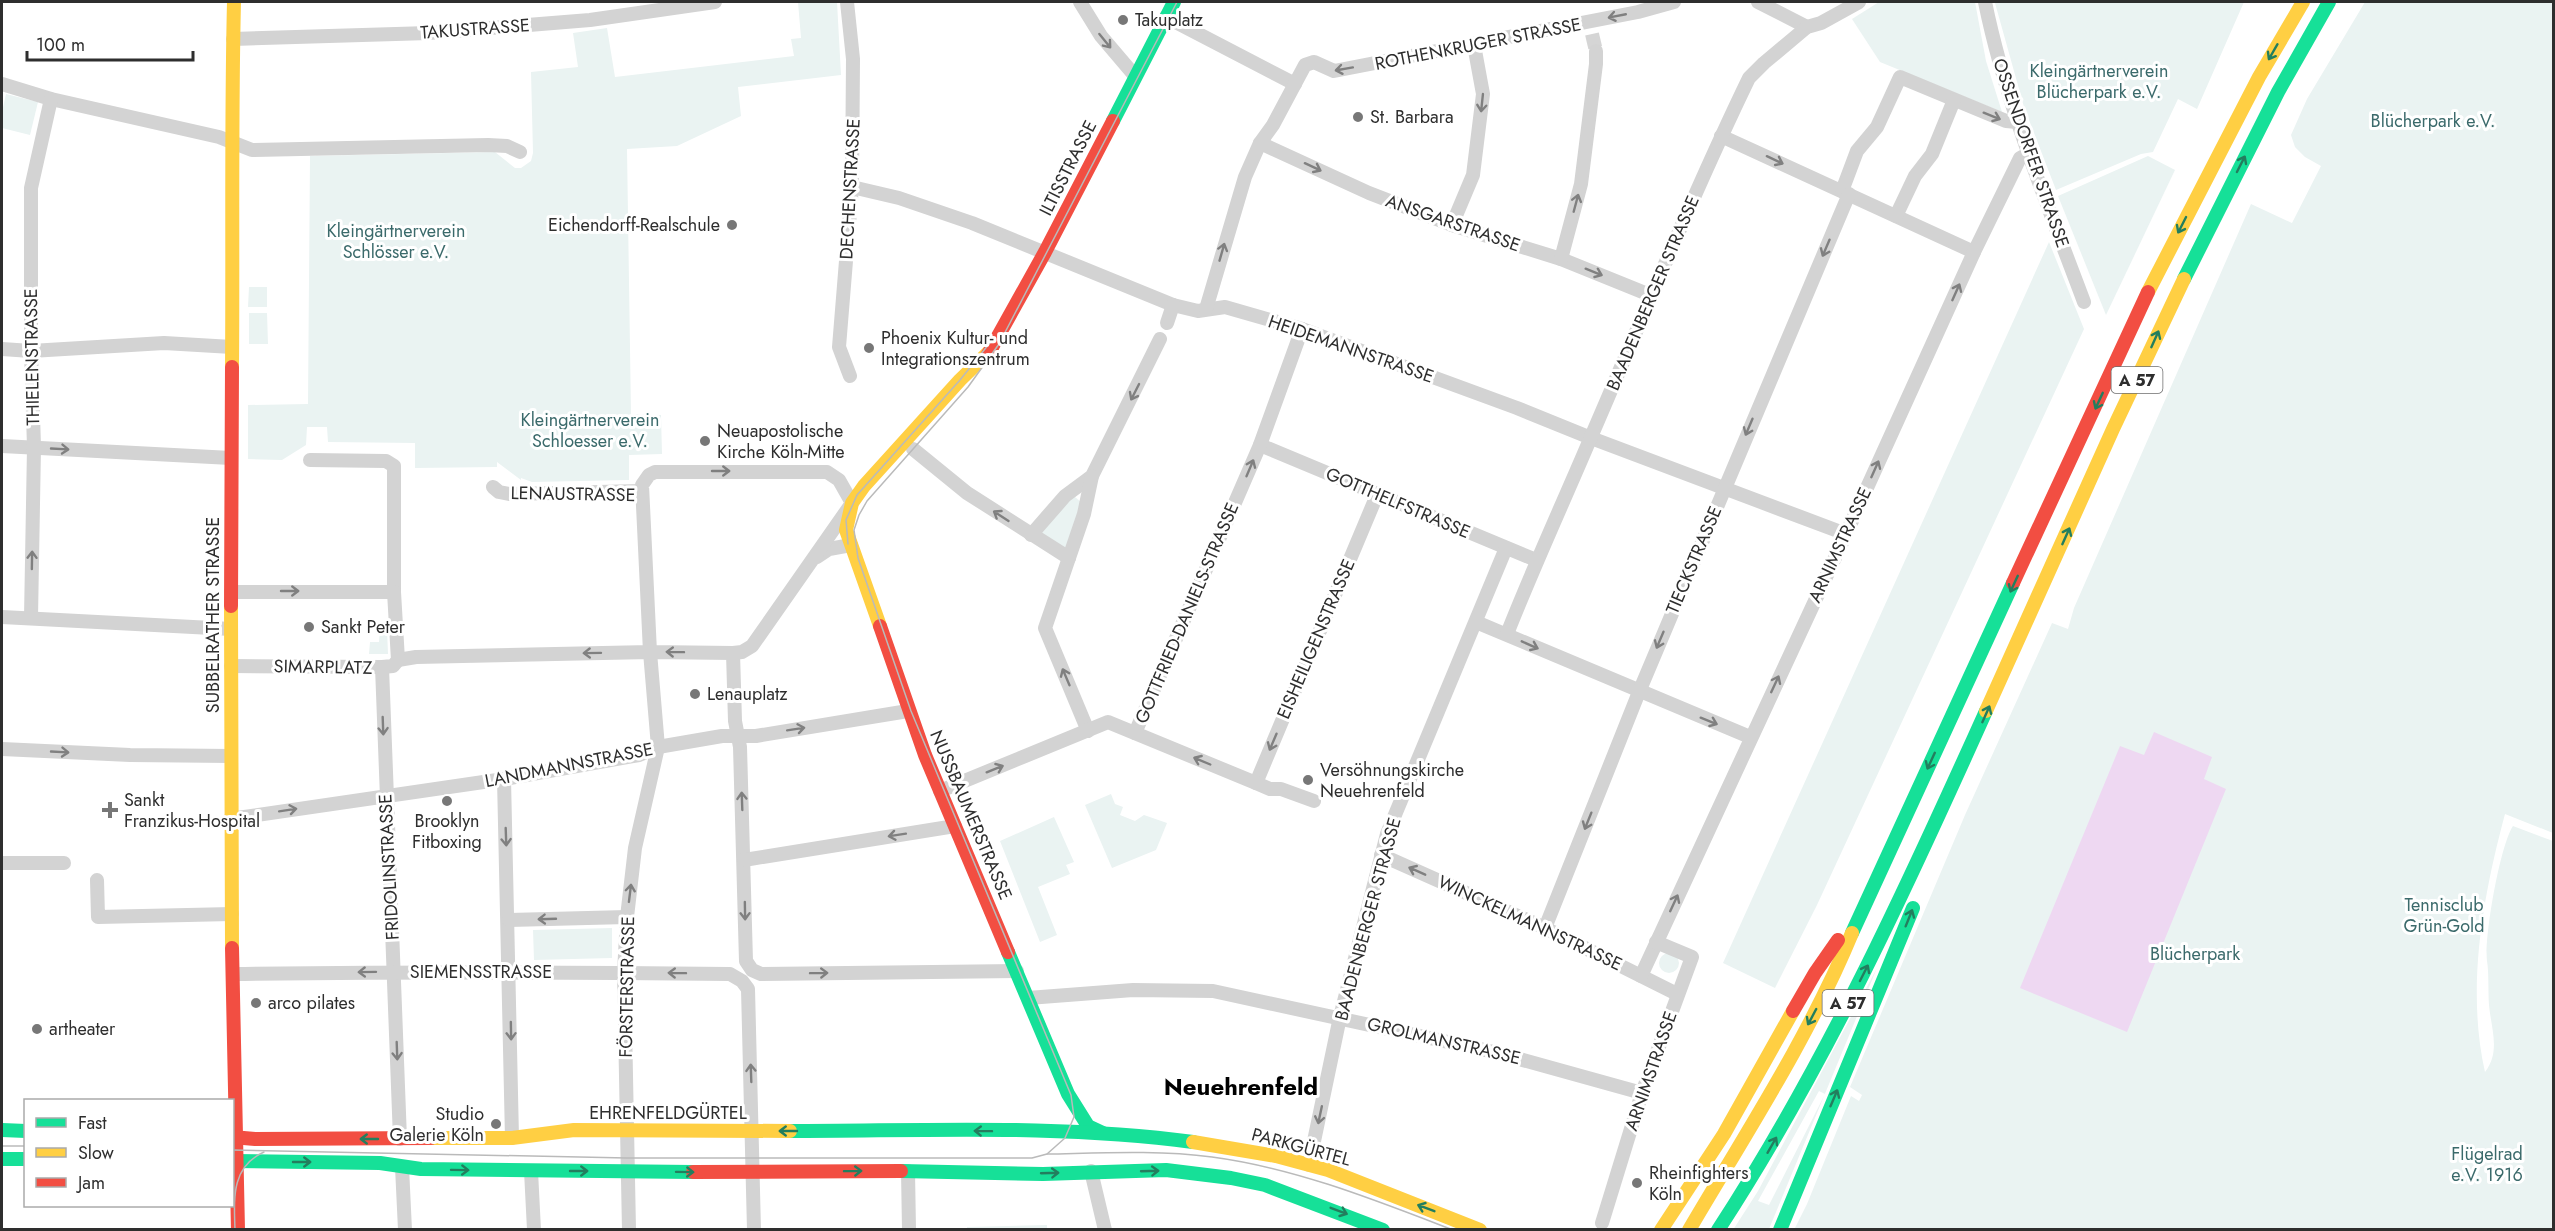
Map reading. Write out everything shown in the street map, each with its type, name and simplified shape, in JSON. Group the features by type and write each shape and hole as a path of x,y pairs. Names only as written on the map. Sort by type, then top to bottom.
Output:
{"main road":[{"name":"SUBBELRATHER STRASSE","path":"230,1095 233,975 230,819 233,141 231,116 234,2"},
{"name":"ILTISSTRASSE","path":"851,545 862,508 968,387 992,349 1045,252 1174,2"},
{"name":"A 57","path":"1689,1230 1775,1085 1836,972 1863,907 2157,275 2259,77 2303,2"},
{"name":"A 57","path":"1718,1230 1752,1180 1798,1101 1887,928 2179,286 2280,88 2329,2"},
{"name":"ILTISSTRASSE","path":"851,545 846,525 852,503 864,486 960,380 992,349"},
{"name":"NUSSBAUMERSTRASSE","path":"851,545 908,711 940,792 1068,1094 1088,1126 1103,1133"},
{"path":"1780,1230 1957,798 1962,767"},
{"path":"1661,1230 1724,1134 1815,973 1863,907"},
{"name":"NUSSBAUMERSTRASSE","path":"1065,1132 1070,1109 1068,1094"},
{"path":"2,1130 24,1131"},
{"name":"EHRENFELDGÜRTEL","path":"234,1137 512,1138 574,1131 628,1130 1103,1133"},
{"name":"PARKGÜRTEL","path":"1103,1133 1242,1149 1309,1165 1480,1230"},
{"name":"SUBBELRATHER STRASSE","path":"234,1137 238,1230"},
{"path":"2,1159 24,1159"},
{"path":"234,1161 380,1163 402,1167 531,1171 908,1171 1040,1174 1166,1170 1231,1178 1296,1195 1383,1230"},
{"path":"1654,1230 1679,1203"}],"street":[{"name":"TAKUSTRASSE","path":"233,39 429,33 590,20 715,2"},
{"name":"DECHENSTRASSE","path":"847,2 853,59 852,187 839,347 849,376"},
{"path":"1080,2 1101,36 1135,76"},
{"name":"ROTHENKRUGER STRASSE","path":"1206,309 1245,177 1260,143 1273,125 1305,65 1314,62 1334,71 1474,45 1591,28 1674,2"},
{"path":"1758,2 1807,27"},
{"name":"BAADENBERGER STRASSE","path":"1507,634 1536,560 1591,438 1650,295 1749,78 1807,27 1821,23 1859,2"},
{"name":"OSSENDORFER STRASSE","path":"1985,2 2001,72 2017,122 2084,302"},
{"path":"1166,17 1294,84"},
{"path":"1452,225 1473,175 1483,94 1474,45"},
{"path":"1561,260 1581,184 1596,51"},
{"name":"TIECKSTRASSE","path":"1545,928 1639,692 1845,192 1857,151 1877,128 1899,77 1954,100"},
{"path":"2,84 51,99 233,141 259,151 488,145 507,146 520,152"},
{"name":"THIELENSTRASSE","path":"31,618 34,447 31,351 31,188 51,99"},
{"path":"1896,216 1915,176 1932,154 1954,100 2006,121 2017,122"},
{"path":"1721,136 1974,252"},
{"name":"ANSGARSTRASSE","path":"1260,143 1369,193 1452,225 1561,260 1650,295"},
{"name":"ARNIMSTRASSE","path":"1641,976 1974,252 2019,158 2029,153"},
{"name":"HEIDEMANNSTRASSE","path":"852,187 899,198 1045,252 1173,305 1198,311 1225,307 1302,329 1517,408 1723,489 1846,534"},
{"path":"1167,323 1173,305"},
{"name":"GOTTFRIED-DANIELS-STRASSE","path":"940,792 1108,722 1135,733 1260,445 1302,329"},
{"path":"1088,731 1045,628 1084,514 1092,476 1160,339"},
{"path":"2,350 31,351 164,344 232,347"},
{"name":"GOTTHELFSTRASSE","path":"1260,445 1536,560"},
{"path":"2,446 231,458"},
{"path":"913,449 967,493 1068,558"},
{"name":"SIMARPLATZ","path":"231,666 382,667 393,666 398,660 394,592 394,466 386,461 310,460"},
{"path":"642,491 642,485 649,476 663,472 827,472 839,480 852,503"},
{"path":"1031,536 1065,496 1092,476"},
{"name":"LENAUSTRASSE","path":"492,487 499,492 509,494 642,491 650,652"},
{"name":"EISHEILIGENSTRASSE","path":"1256,783 1377,495"},
{"name":"ILTISSTRASSE","path":"733,653 742,652 752,646 852,503"},
{"name":"ILTISSTRASSE","path":"813,560 829,549 851,545"},
{"name":"BAADENBERGER STRASSE","path":"1309,1165 1340,1017 1387,834 1506,548"},
{"path":"231,592 394,592"},
{"path":"2,617 231,629"},
{"path":"1476,622 1750,737"},
{"path":"650,652 658,747"},
{"path":"398,660 416,657 650,652 733,653 744,860 746,962 752,970 761,974 1017,972"},
{"name":"FRIDOLINSTRASSE","path":"382,667 385,796 400,1138"},
{"name":"LANDMANNSTRASSE","path":"230,819 504,779 722,736 756,736 908,711"},
{"path":"1135,733 1270,789 1281,789 1314,801"},
{"name":"FÖRSTERSTRASSE","path":"629,1230 626,1171 628,1130 624,973 627,917 635,848 658,747"},
{"path":"2,749 130,755 231,756"},
{"path":"504,779 509,920 512,1138"},
{"path":"744,860 955,826"},
{"name":"WINCKELMANNSTRASSE","path":"1382,855 1545,928 1677,994"},
{"path":"2,863 64,863"},
{"path":"97,880 98,917 232,914"},
{"path":"509,920 627,917"},
{"name":"ARNIMSTRASSE","path":"1602,1223 1642,1093 1692,957 1656,942"},
{"name":"SIEMENSSTRASSE","path":"233,975 394,972 729,974 742,981 748,989 753,1131"},
{"name":"GROLMANSTRASSE","path":"1028,998 1133,990 1214,991 1494,1052 1642,1093"},
{"path":"753,1131 754,1230"},
{"path":"402,1167 405,1230"},
{"path":"531,1171 534,1230"},
{"path":"908,1171 909,1230"},
{"path":"1091,1172 1105,1230"}],"green space":[{"path":"798,2 837,2 841,75 738,87 741,116 677,146 627,149 631,414 661,415 662,454 629,455 629,480 532,482 521,478 521,480 497,462 497,467 415,468 415,443 328,442 327,427 307,427 306,445 282,460 248,459 248,405 308,404 310,156 495,152 515,168 521,168 531,161 533,153 531,72 578,67 573,33 607,28 615,77 794,56 791,39 801,38"},
{"path":"1879,2 1975,2 1986,61 2002,112 1880,62 1852,19"},
{"name":"Kleingärtnerverein Blücherpark e.V.","path":"2244,2 2197,109 2178,99 2153,152 2141,154 2056,190 2024,107 1995,3"},
{"name":"Blücherpark","path":"2365,2 2553,2 2553,833 2505,814 2484,910 2477,975 2477,1008 2485,1072 2493,1056 2494,1048 2489,1000 2488,933 2498,871 2513,826 2553,841 2553,1229 1794,1230 1851,1096 1859,1101 1862,1095 1850,1087 1965,815 2052,623 2068,629 2074,608 2251,204 2292,223 2321,166 2305,157 2295,147 2291,135 2307,99"},
{"path":"6,94 38,102 30,135 2,128 2,112"},
{"name":"Kleingärtnerverein Blücherpark e.V.","path":"2148,156 2175,170 2106,315 2058,196"},
{"path":"2049,242 2084,329 1817,905 1775,988 1723,963"},
{"path":"249,287 267,287 267,307 248,307"},
{"path":"249,313 267,313 268,344 249,344"},
{"path":"1075,497 1082,503 1065,550 1042,536 1040,528 1067,498"},
{"path":"380,629 387,629 388,654 369,654 370,642 379,642"},
{"path":"1111,794 1115,804 1123,807 1120,815 1135,821 1144,815 1167,823 1156,850 1112,868 1085,805"},
{"path":"1054,817 1074,862 1066,865 1070,874 1038,887 1057,935 1040,942 1000,841"},
{"path":"612,928 612,958 534,960 533,930"},
{"path":"1669,953 1676,956 1679,963 1676,970 1669,973 1662,970 1659,963 1662,956"},
{"path":"1877,968 1825,1094 1819,1091 1758,1201 1769,1205 1824,1096 1769,1229 1733,1230 1758,1191"},
{"path":"1047,1225 1047,1229 967,1229 967,1227"}],"shaded area":[{"path":"2154,732 2212,757 2204,779 2226,789 2127,1032 2020,988 2120,746 2144,755"}],"tunnel":[{"path":"1592,34 1596,51"}],"tram line":[{"path":"234,1150 627,1158 1032,1158 1047,1154 1065,1138 1074,1117 1071,1095 911,711 858,558 854,530 867,501 968,387 999,344 1177,2"},
{"path":"848,544 846,520 857,495 960,380 993,339"},
{"path":"2,1146 24,1146"},
{"path":"235,1230 234,1206 240,1175 253,1158 264,1152"},
{"path":"1047,1154 1171,1153 1243,1162 1334,1186 1453,1230"}],"traffic: fast":[{"path":"1113,121 1174,2"},
{"path":"2184,279 2278,92 2329,2"},
{"path":"1852,933 2013,583"},
{"path":"1718,1230 1757,1168 1829,1041 1894,910 1986,711"},
{"path":"1780,1230 1913,908"},
{"path":"1008,952 1068,1094 1088,1126 1103,1133"},
{"path":"2,1130 24,1131"},
{"path":"790,1131 1042,1131 1143,1136 1193,1142"},
{"path":"2,1159 24,1159"},
{"path":"234,1161 380,1163 421,1169 693,1172"},
{"path":"901,1171 1043,1174 1166,1170 1231,1178 1265,1185 1383,1230"}],"traffic: slow":[{"path":"232,367 234,2"},
{"path":"2148,292 2259,77 2303,2"},
{"path":"1986,711 2113,429 2184,279"},
{"path":"880,626 846,530 852,503 864,486 960,380 992,349"},
{"path":"231,606 232,948"},
{"path":"1689,1230 1797,1047 1852,933"},
{"path":"1661,1230 1724,1134 1793,1011"},
{"path":"431,1138 512,1138 574,1130 790,1131"},
{"path":"1193,1142 1276,1156 1328,1170 1480,1230"}],"traffic: jam":[{"path":"986,358 1045,252 1113,121"},
{"path":"2013,583 2148,292"},
{"path":"231,606 232,367"},
{"path":"880,626 925,755 1008,952"},
{"path":"1793,1011 1838,940"},
{"path":"232,948 238,1230"},
{"path":"234,1137 431,1138"},
{"path":"693,1172 901,1171"}],"place":[{"name":"Takuplatz","path":"1123,20"},
{"name":"St. Barbara","path":"1358,117"},
{"name":"Eichendorff-Realschule","path":"732,225"},
{"name":"Phoenix Kultur- und Integrationszentrum","path":"869,348"},
{"name":"Neuapostolische Kirche Köln-Mitte","path":"705,441"},
{"name":"Sankt Peter","path":"309,627"},
{"name":"Lenauplatz","path":"695,694"},
{"name":"Versöhnungskirche Neuehrenfeld","path":"1308,780"},
{"name":"Brooklyn Fitboxing","path":"447,801"},
{"name":"Sankt Franzikus-Hospital","path":"110,810"},
{"name":"arco pilates","path":"256,1003"},
{"name":"artheater","path":"37,1029"},
{"name":"Studio Galerie Köln","path":"496,1124"},
{"name":"Rheinfighters Köln","path":"1637,1183"}],"district":[{"name":"Neuehrenfeld","path":"1241,1086"}],"park label":[{"name":"Blücherpark e.V.","path":"2433,121"},
{"name":"Kleingärtnerverein Schlösser e.V.","path":"396,241"},
{"name":"Kleingärtnerverein Schloesser e.V.","path":"590,430"},
{"name":"Tennisclub Grün-Gold","path":"2444,915"},
{"name":"Flügelrad e.V. 1916","path":"2487,1164"}]}
